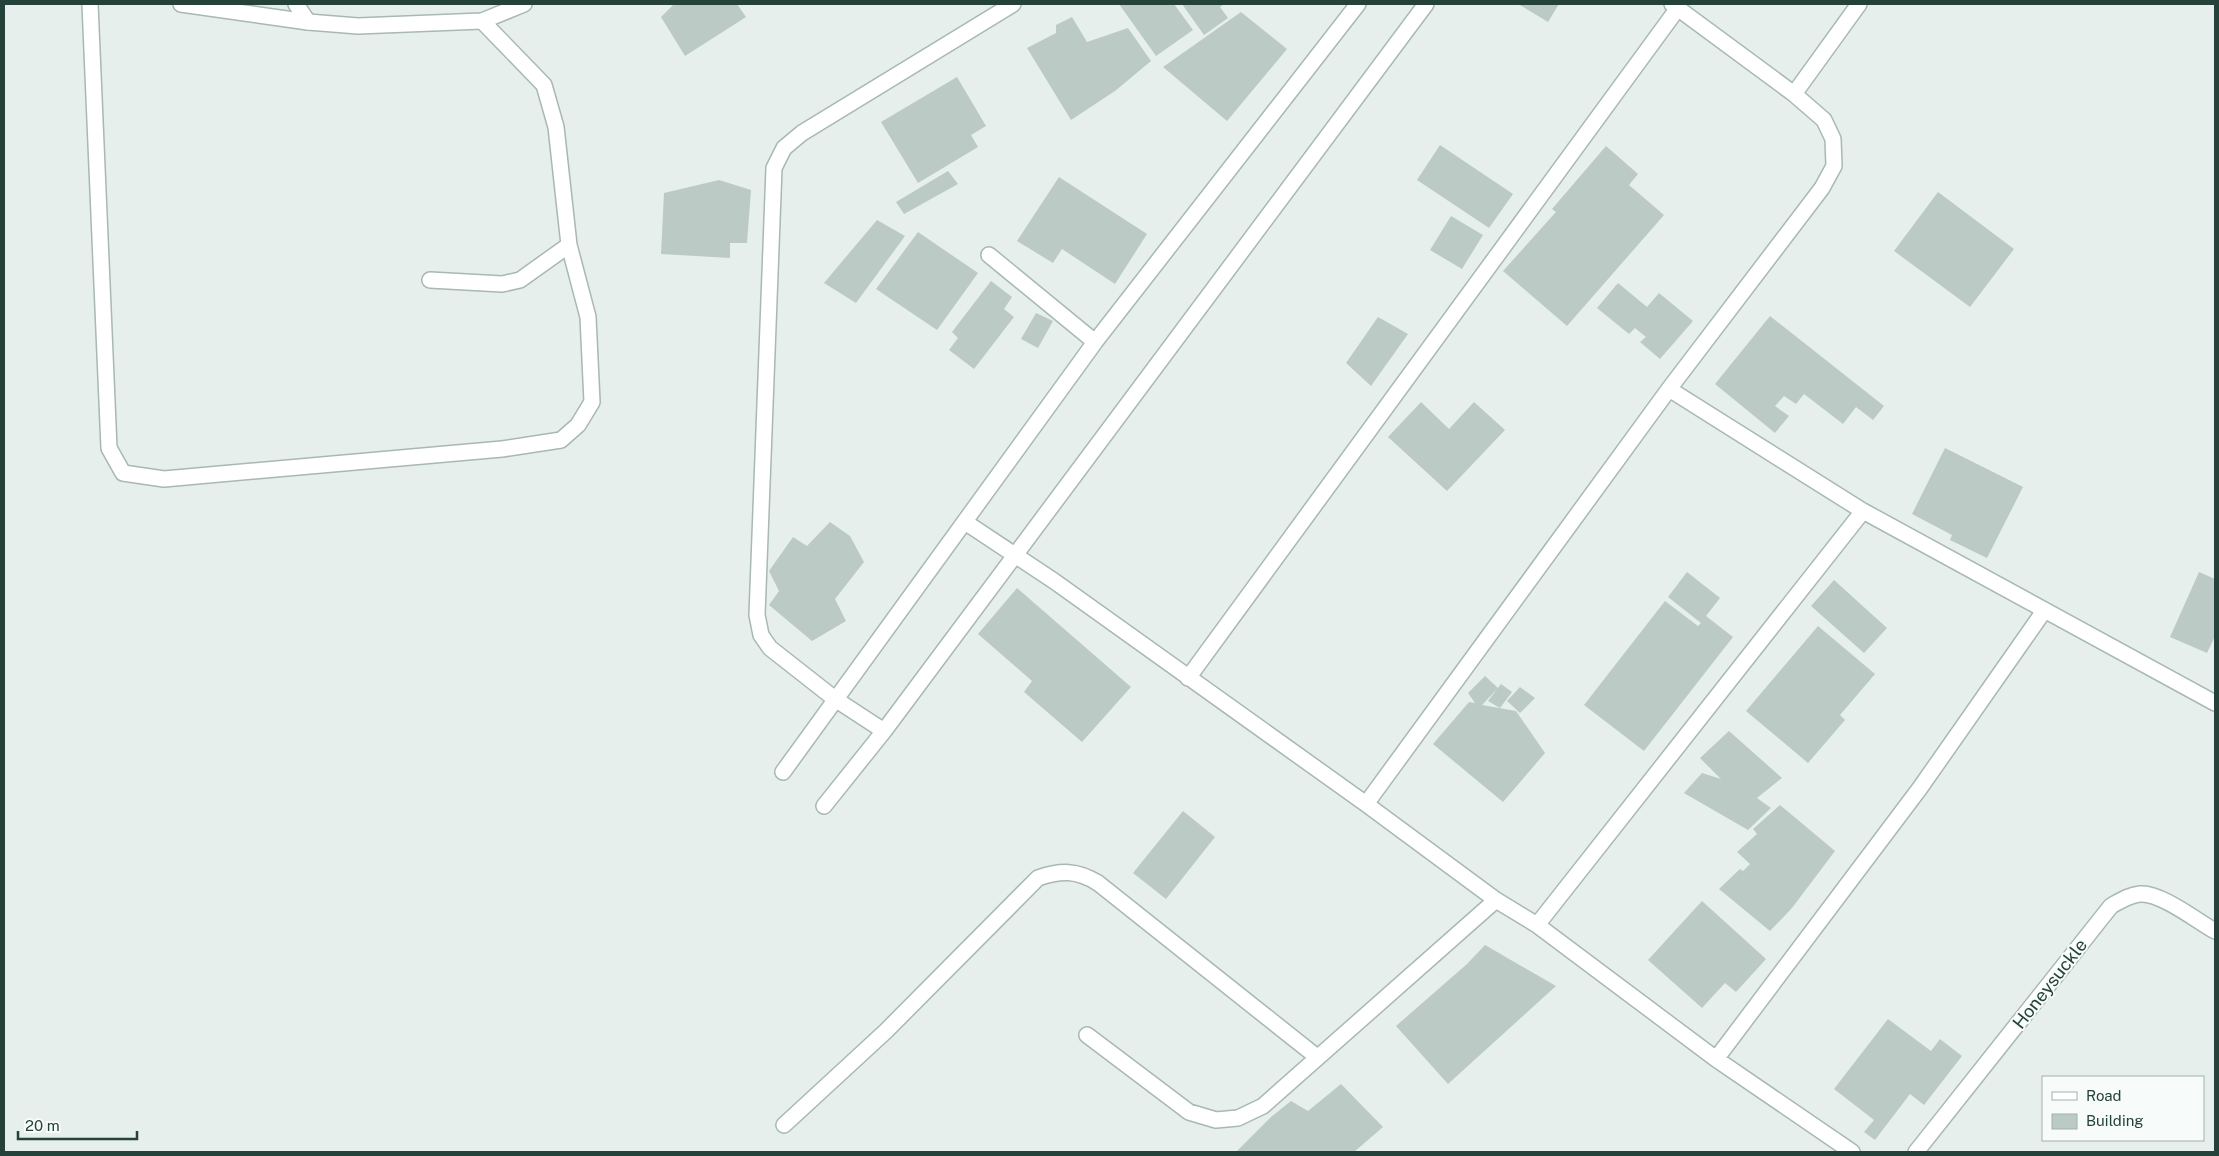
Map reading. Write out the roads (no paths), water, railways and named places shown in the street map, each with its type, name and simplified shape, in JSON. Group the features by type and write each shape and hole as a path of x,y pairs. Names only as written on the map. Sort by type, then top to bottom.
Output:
{"street":[{"path":"90,4 109,448 123,473 164,479 502,449 562,440 578,425 592,402 588,317 569,245 556,127 544,85 482,21"},
{"path":"182,4 308,22 358,26 482,21 524,4"},
{"path":"296,4 308,22"},
{"path":"884,731 836,699 770,648 761,635 757,615 774,168 784,148 802,133 1013,4"},
{"path":"783,772 1095,342 1358,4"},
{"path":"824,806 884,731 1014,554 1426,4"},
{"path":"1794,94 1859,4"},
{"path":"1188,678 1675,6 1794,94 1824,120 1833,139 1834,166 1822,188 1669,389 1366,804"},
{"path":"430,280 502,284 520,280 569,245"},
{"path":"989,255 1095,342"},
{"path":"1669,389 1863,511 2215,703"},
{"path":"1537,925 1863,511"},
{"path":"965,522 1014,554 1366,804 1496,900 1537,925 1716,1058 1852,1152"},
{"path":"1716,1058 1920,788 2044,611"},
{"path":"784,1125 886,1031 1038,878 1053,873 1070,871 1085,875 1098,883 1317,1057"},
{"name":"Honeysuckle","path":"1916,1152 2111,906 2128,897 2140,894 2155,896 2215,931"},
{"path":"1087,1035 1189,1112 1216,1120 1238,1118 1263,1106 1496,900"}]}
